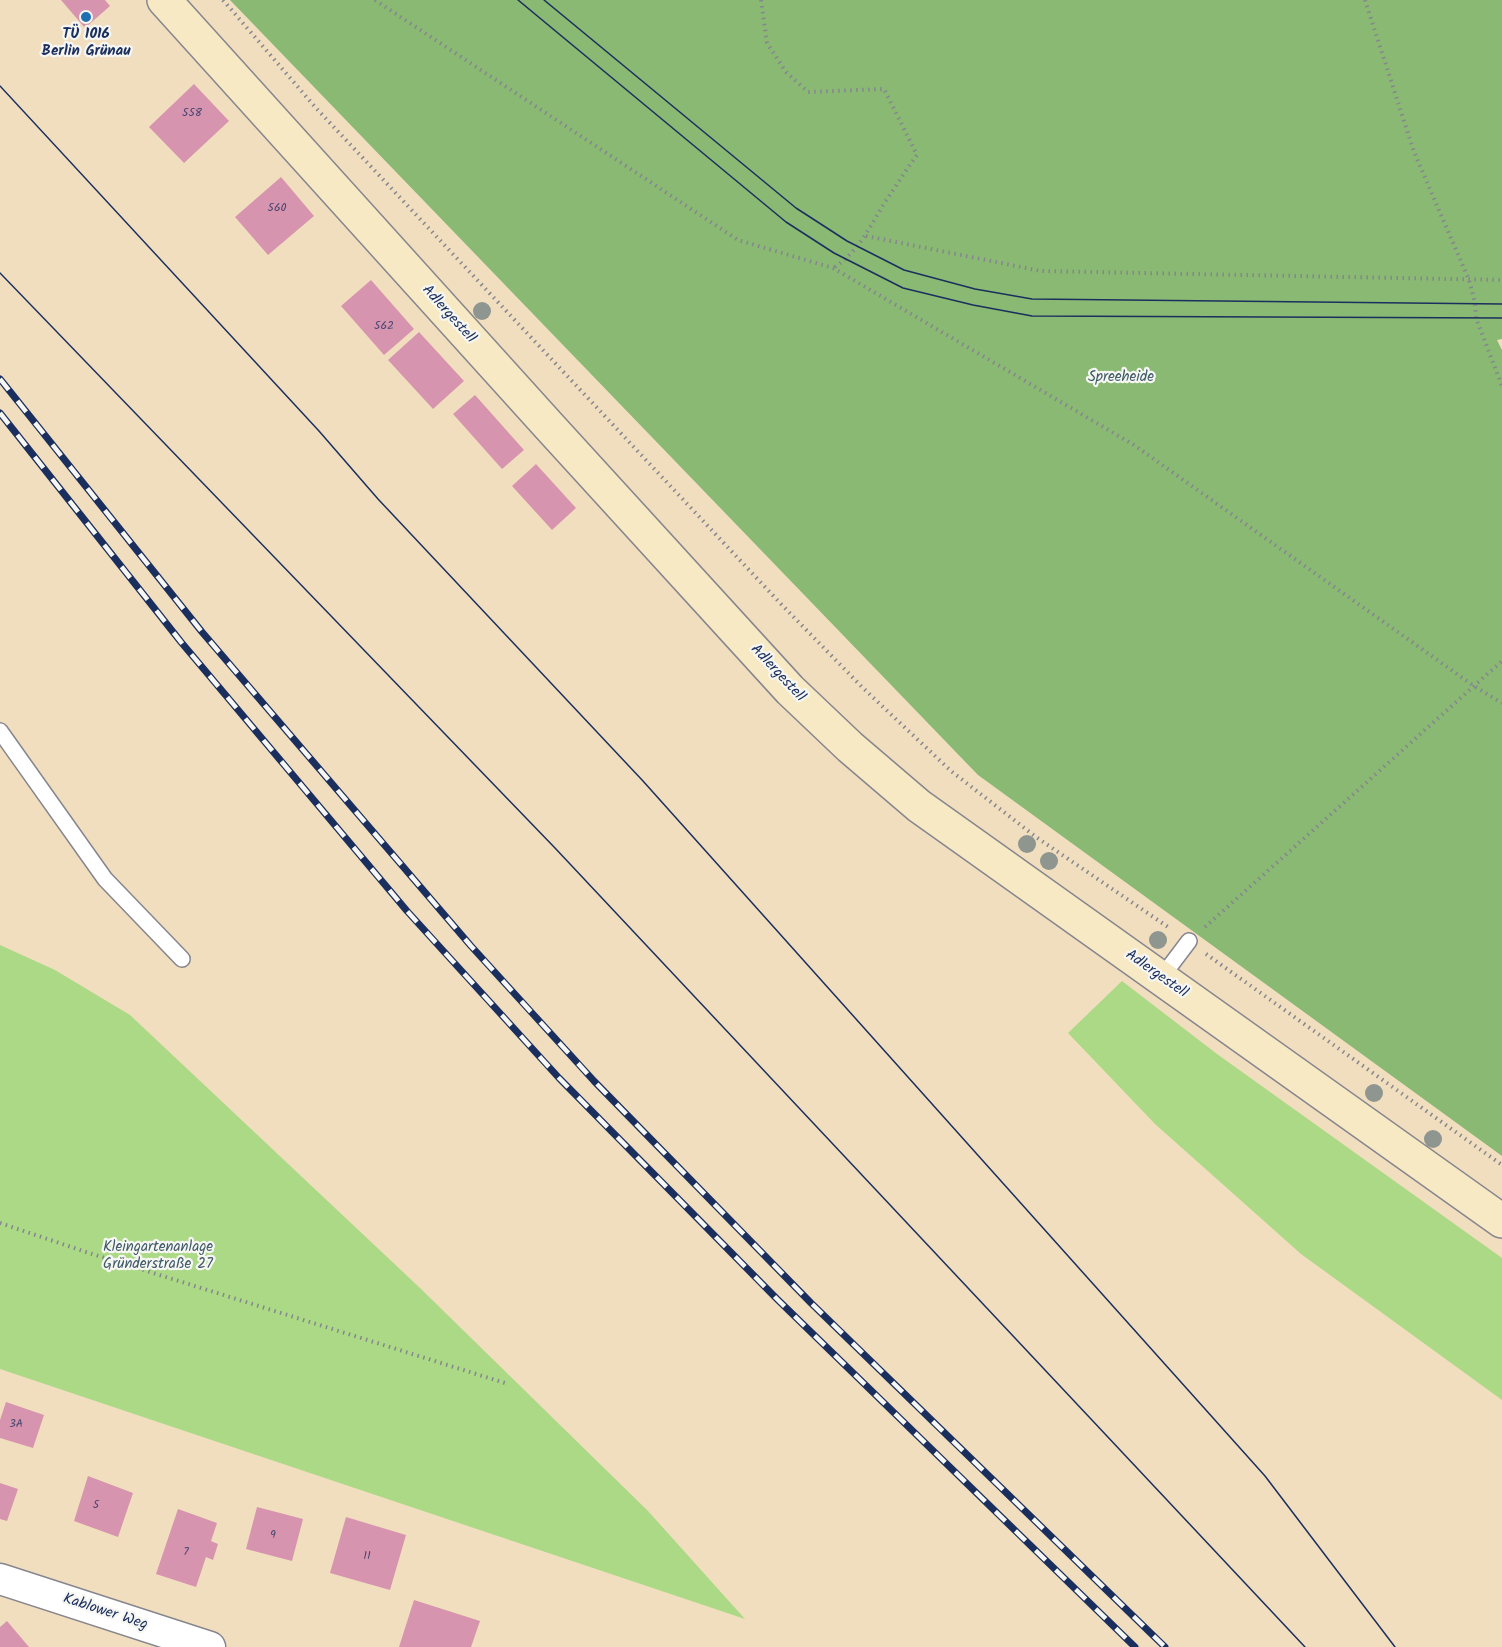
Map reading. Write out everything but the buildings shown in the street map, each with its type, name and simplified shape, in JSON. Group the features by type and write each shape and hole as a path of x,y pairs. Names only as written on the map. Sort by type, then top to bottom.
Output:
{"main road":[{"name":"Adlergestell","path":"164,0 790,690 850,747 919,806 1502,1221"}],"street":[{"name":"Kablower Weg","path":"0,1579 210,1647"}],"lane":[{"path":"0,731 105,879 182,959"},
{"path":"1161,978 1189,941"}],"path":[{"path":"223,0 316,108 781,604 863,688 960,778 1036,837 1189,941 1502,1165"},
{"path":"375,0 738,240 833,268 1134,445 1474,686 1502,703"},
{"path":"761,0 768,43 786,72 808,92 884,89 917,155 866,236 846,259 833,268"},
{"path":"1365,0 1414,152 1469,280 1476,318 1502,386"},
{"path":"866,236 1041,271 1502,280"},
{"path":"1189,941 1502,661"},
{"path":"0,1223 505,1383"}],"green space":[{"name":"Spreeheide","path":"230,0 1502,0 1502,339 1497,340 1502,350 1502,1156 978,775"},
{"name":"Kleingartenanlage Gründerstraße 27","path":"0,945 55,970 130,1015 420,1288 648,1511 745,1619 0,1369"},
{"path":"1122,981 1217,1054 1502,1258 1502,1400 1301,1254 1155,1124 1068,1033"}],"tram line":[{"path":"518,0 786,222 834,253 903,288 1032,316 1502,318"},
{"path":"544,0 796,208 847,241 904,270 975,289 1032,299 1502,304"},
{"path":"0,86 319,431 378,499 643,781 1265,1476 1395,1647"},
{"path":"0,273 555,848 1305,1647"}],"railway":[{"path":"0,379 202,632 471,946 594,1081 811,1303 1165,1647"},
{"path":"0,413 181,642 407,911 559,1078 777,1299 1135,1647"}],"place":[{"name":"TÜ 1016 Berlin Grünau","path":"86,17"}]}
